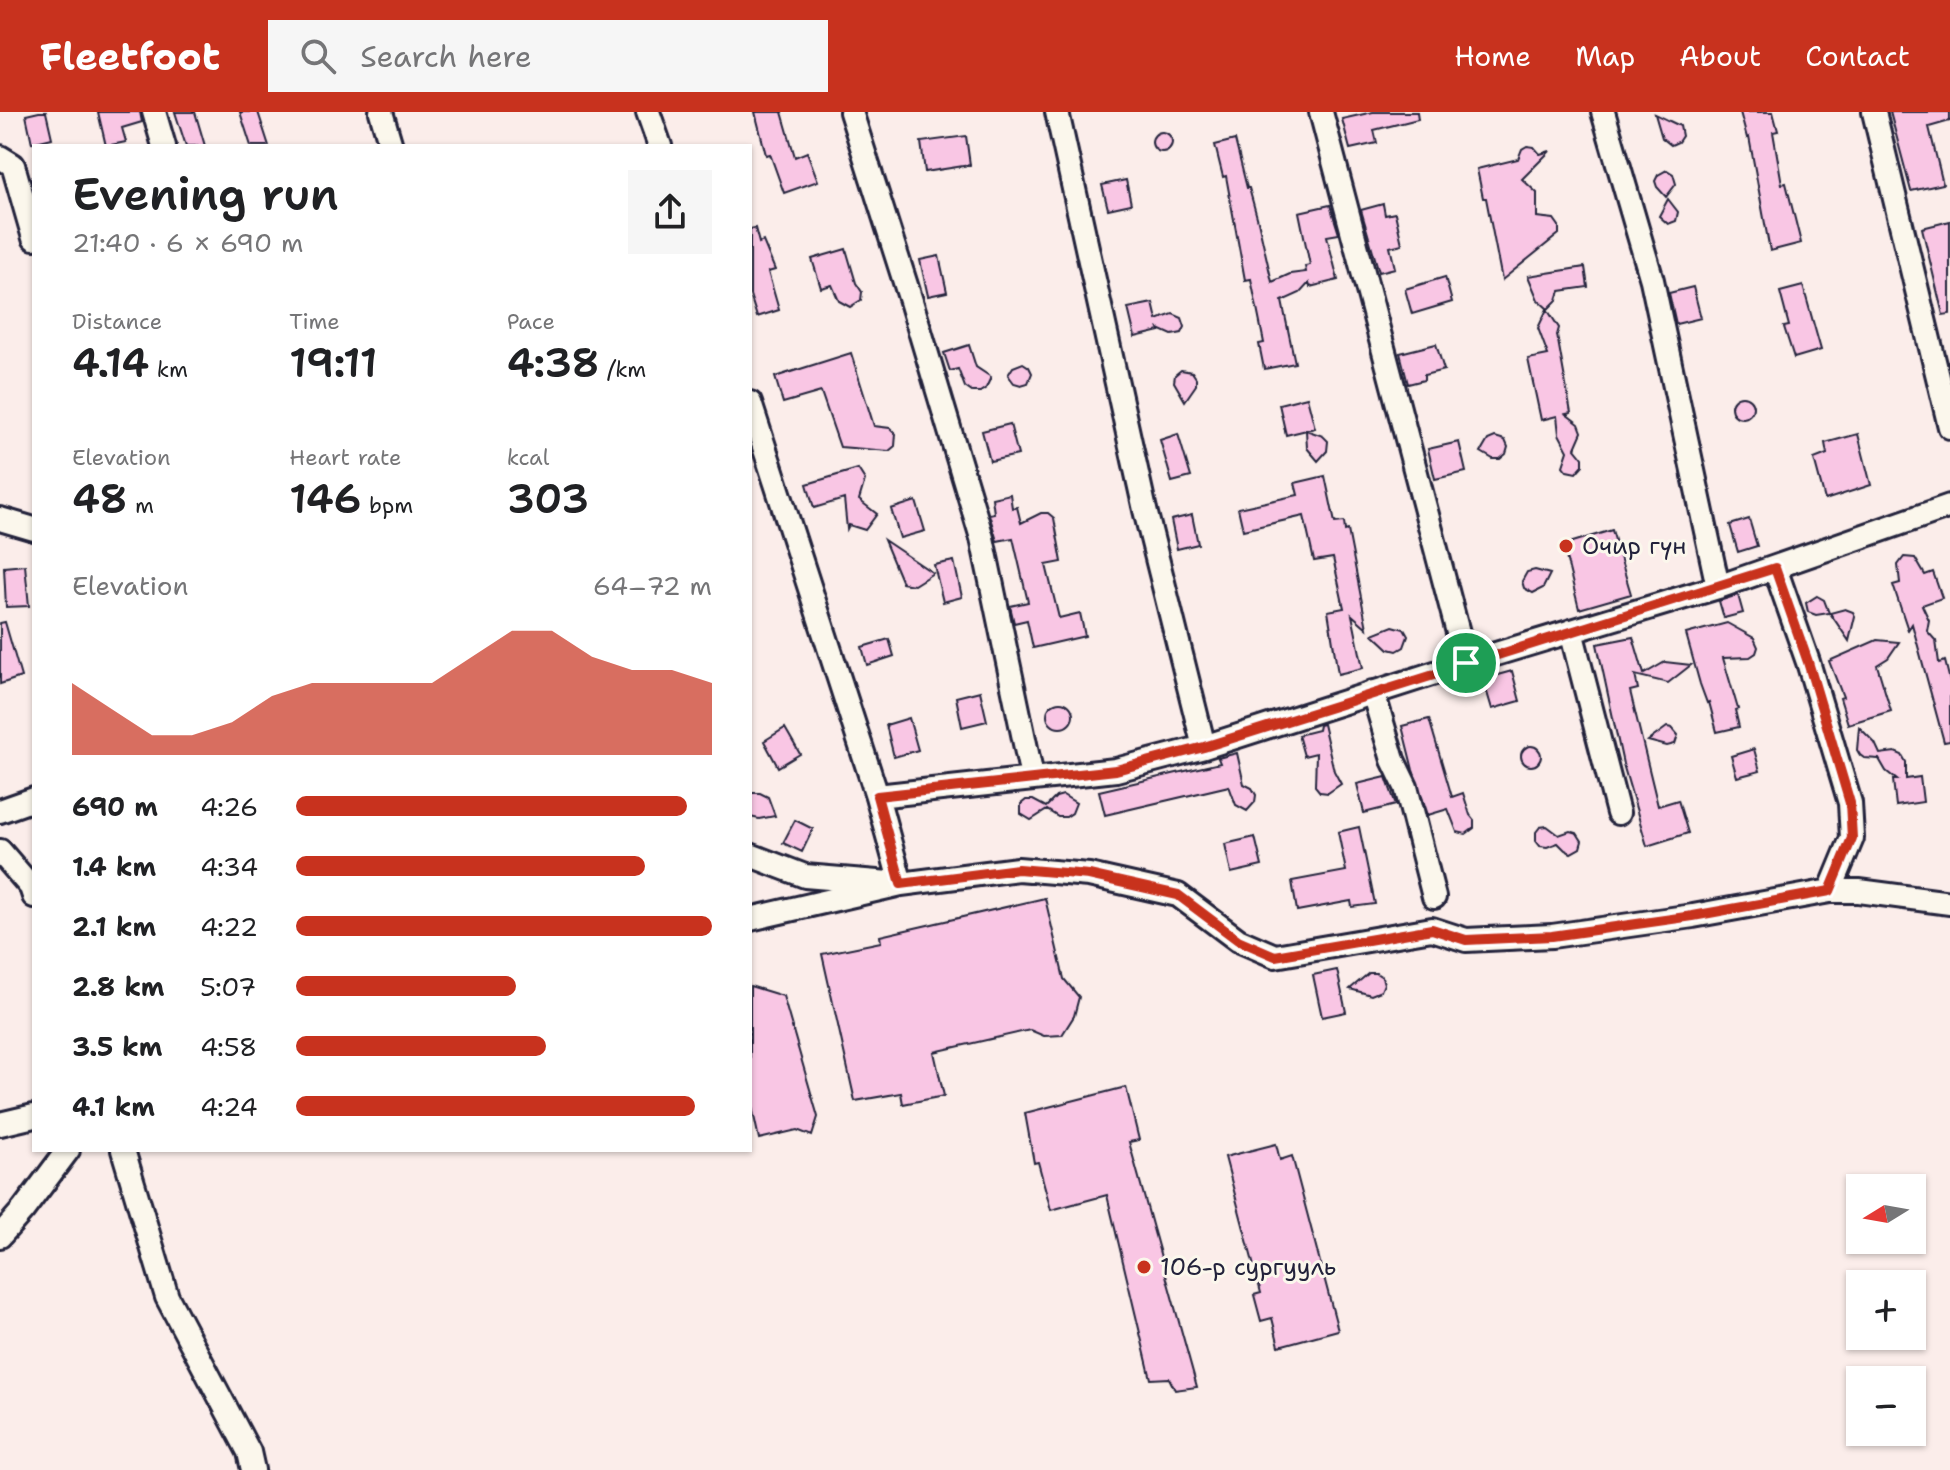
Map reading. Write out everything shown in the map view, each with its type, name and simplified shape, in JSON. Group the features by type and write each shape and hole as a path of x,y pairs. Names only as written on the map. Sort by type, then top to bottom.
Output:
{"street":[{"path":"154,112 163,144"},
{"path":"381,112 390,144"},
{"path":"648,112 659,144"},
{"path":"851,112 982,538 1032,777"},
{"path":"1057,112 1145,510 1204,747"},
{"path":"1321,112 1466,663"},
{"path":"1603,112 1652,280 1718,587"},
{"path":"1874,112 1950,427"},
{"path":"0,157 13,165 32,231"},
{"path":"752,409 877,796 901,884"},
{"path":"877,796 1116,770 1204,747 1718,587 1950,506"},
{"path":"0,519 32,528"},
{"path":"1775,568 1808,662 1850,803 1852,838 1830,891"},
{"path":"1571,631 1618,813"},
{"path":"1373,692 1393,760 1406,787 1434,897"},
{"path":"0,811 32,800"},
{"path":"0,851 32,890"},
{"path":"752,856 805,876 901,884"},
{"path":"752,919 901,884 1018,869 1089,875 1178,895 1238,940 1275,956 1432,929 1466,940 1552,936 1693,916 1830,891 1859,891 1950,903"},
{"path":"0,1124 32,1116"},
{"path":"0,1236 66,1152"},
{"path":"124,1152 167,1297 249,1452 253,1470"}],"building":[{"path":"46,112 52,138 32,143 26,115"},
{"path":"98,112 140,112 142,122 122,128 126,142 106,144"},
{"path":"175,112 195,112 204,144 185,144"},
{"path":"240,112 258,112 268,144 250,144"},
{"path":"755,112 782,112 795,157 807,152 818,181 784,193 770,154 766,155"},
{"path":"1373,112 1417,112 1418,119 1374,130 1377,143 1350,149 1342,119"},
{"path":"1740,112 1773,112 1778,131 1773,132 1782,184 1786,183 1801,243 1770,251 1749,137"},
{"path":"1890,112 1950,112 1950,121 1929,127 1943,184 1911,191"},
{"path":"1655,114 1680,126 1682,136 1678,142 1671,145 1662,138"},
{"path":"1158,132 1166,132 1172,142 1166,152 1158,152 1152,146 1152,138"},
{"path":"966,136 970,165 925,172 921,142"},
{"path":"1235,140 1272,282 1290,274 1306,272 1305,266 1310,265 1299,212 1330,205 1339,234 1327,236 1338,280 1310,287 1309,283 1300,293 1282,301 1295,363 1264,369 1259,344 1264,343 1251,279 1245,280 1226,176 1223,177 1215,145"},
{"path":"1534,147 1540,154 1550,151 1522,179 1537,193 1537,217 1554,219 1559,226 1559,234 1502,280 1486,198 1483,198 1477,169 1518,159 1522,149"},
{"path":"1667,170 1673,174 1676,184 1666,197 1655,181"},
{"path":"1126,180 1131,204 1108,209 1102,185"},
{"path":"1668,199 1678,212 1676,221 1668,224 1659,216"},
{"path":"1383,204 1385,215 1395,213 1402,244 1390,247 1395,268 1379,272 1361,210"},
{"path":"1950,221 1950,314 1943,315 1922,228"},
{"path":"755,228 759,243 763,241 775,270 768,272 779,310 757,317 752,301 752,229"},
{"path":"846,249 856,283 862,292 861,300 850,307 839,301 832,285 821,288 812,259"},
{"path":"939,256 947,292 928,296 920,260"},
{"path":"1585,267 1588,287 1560,291 1557,300 1548,309 1538,300 1528,276"},
{"path":"1445,277 1452,302 1412,314 1405,289"},
{"path":"1803,286 1821,350 1794,358 1784,327 1789,326 1780,292"},
{"path":"1693,287 1701,318 1676,324 1669,293"},
{"path":"1153,303 1157,320 1173,314 1182,318 1185,327 1182,333 1172,335 1159,329 1135,337 1128,308"},
{"path":"1547,309 1559,328 1557,335 1571,413 1566,414 1579,424 1582,432 1575,448 1583,458 1583,465 1576,473 1567,471 1563,466 1568,451 1559,434 1557,416 1541,420 1528,359 1548,355 1538,328"},
{"path":"1436,344 1444,370 1424,375 1424,380 1408,384 1400,353"},
{"path":"969,345 976,367 991,377 986,388 980,392 972,392 965,387 958,369 950,371 944,353"},
{"path":"851,353 874,426 890,428 896,434 895,446 889,451 840,447 821,392 783,403 775,377"},
{"path":"1023,363 1032,373 1028,383 1021,385 1014,383 1008,375 1013,367"},
{"path":"1181,370 1192,372 1196,378 1196,385 1185,401 1174,382 1175,375"},
{"path":"1742,396 1750,399 1753,407 1750,415 1742,418 1734,415 1731,407 1734,399"},
{"path":"1307,397 1315,428 1286,435 1279,404"},
{"path":"1010,424 1018,455 990,461 982,431"},
{"path":"1306,430 1328,441 1327,451 1318,461 1307,448"},
{"path":"1178,434 1191,477 1172,482 1160,440"},
{"path":"1858,434 1871,485 1825,500 1814,459 1827,454 1825,443"},
{"path":"1495,437 1505,440 1508,447 1500,459 1493,459 1481,452 1488,440"},
{"path":"1459,442 1466,472 1435,479 1428,449"},
{"path":"858,469 865,480 859,500 877,514 865,530 849,525 847,529 844,499 814,508 807,484"},
{"path":"1325,476 1335,523 1344,522 1345,531 1348,530 1367,628 1352,615 1363,668 1338,674 1328,611 1344,608 1333,558 1314,561 1304,516 1243,530 1238,508 1298,495 1295,483"},
{"path":"1010,494 1012,508 1017,507 1021,523 1041,513 1048,513 1054,518 1062,562 1046,565 1059,618 1080,613 1085,636 1033,648 1027,620 1014,623 1010,606 1028,602 1013,538 997,541 989,514 994,513 992,498"},
{"path":"916,501 925,531 900,538 891,509"},
{"path":"1192,515 1198,544 1177,549 1171,520"},
{"path":"1749,519 1757,546 1738,552 1730,525"},
{"path":"1612,530 1631,594 1579,609 1563,545"},
{"path":"884,540 933,573 914,585 902,583"},
{"path":"1904,557 1915,558 1925,575 1933,572 1942,598 1922,605 1929,620 1927,631 1936,641 1939,663 1945,661 1950,681 1950,741 1944,742 1912,624 1908,630 1893,585 1900,583 1898,565"},
{"path":"954,561 962,597 943,602 934,565"},
{"path":"25,565 29,606 6,607 4,567"},
{"path":"1535,570 1550,574 1543,588 1533,593 1524,588 1522,581 1527,572"},
{"path":"1738,595 1743,613 1724,618 1719,601"},
{"path":"1817,596 1824,600 1829,613 1816,615 1808,612 1806,603"},
{"path":"1845,609 1855,616 1849,641 1830,613"},
{"path":"5,622 21,677 0,684 0,623"},
{"path":"1727,623 1754,638 1758,647 1750,657 1723,658 1738,709 1735,710 1739,727 1717,732 1686,634"},
{"path":"1393,626 1404,629 1408,636 1404,647 1397,651 1389,649 1373,634"},
{"path":"1633,637 1644,674 1665,662 1691,665 1668,683 1635,675 1638,689 1630,691 1658,806 1678,800 1688,833 1647,846 1623,764 1597,644"},
{"path":"889,639 894,656 867,665 862,647"},
{"path":"1877,640 1899,642 1888,658 1877,665 1891,711 1848,724 1840,698 1843,697 1829,661"},
{"path":"1512,671 1520,701 1492,709 1483,679"},
{"path":"980,691 987,721 962,727 956,697"},
{"path":"1060,702 1069,706 1073,715 1069,724 1060,728 1051,724 1047,715 1051,706"},
{"path":"909,718 918,750 894,757 886,725"},
{"path":"1429,719 1452,797 1463,793 1474,820 1474,828 1466,834 1457,832 1448,809 1428,815 1413,770 1402,726"},
{"path":"1323,724 1334,771 1341,784 1328,793 1320,792 1315,786 1316,753 1304,756 1298,735 1318,730 1319,725"},
{"path":"1667,727 1678,735 1675,744 1667,746 1648,741"},
{"path":"1859,727 1875,743 1880,754 1895,752 1902,755 1906,762 1906,779 1920,777 1923,802 1896,806 1893,780 1897,780 1886,771 1879,759 1860,755 1857,750"},
{"path":"785,728 800,754 778,767 764,741"},
{"path":"1531,746 1538,749 1541,756 1538,763 1531,766 1524,763 1521,756 1524,749"},
{"path":"1754,749 1760,771 1737,777 1731,756"},
{"path":"1237,753 1244,784 1252,788 1256,795 1255,802 1247,811 1236,805 1229,786 1105,815 1099,791 1220,763 1218,758"},
{"path":"1386,777 1396,805 1364,813 1357,784"},
{"path":"752,793 768,797 775,816 752,817"},
{"path":"1063,795 1076,803 1072,813 1066,817 1058,817 1047,810 1031,820 1021,814 1021,804 1026,800 1046,807 1056,797"},
{"path":"795,820 813,829 802,852 783,843"},
{"path":"1547,826 1559,835 1570,831 1577,833 1582,841 1580,848 1571,853 1558,843 1540,846 1536,841 1536,832 1540,827"},
{"path":"1359,827 1375,904 1352,907 1351,901 1297,911 1292,881 1346,871 1338,832"},
{"path":"1255,837 1262,866 1231,873 1225,844"},
{"path":"1045,898 1064,979 1079,997 1074,1016 1062,1035 1044,1036 1030,1030 934,1052 944,1096 903,1104 901,1093 855,1101 822,954 881,942 880,936"},
{"path":"1337,970 1346,1012 1322,1017 1313,975"},
{"path":"1369,973 1382,977 1384,984 1381,991 1371,995 1350,989"},
{"path":"752,987 783,996 818,1117 812,1136 797,1130 759,1139 752,1107"},
{"path":"1126,1087 1139,1140 1129,1142 1197,1387 1175,1390 1169,1378 1151,1379 1107,1195 1051,1210 1038,1162 1034,1163 1025,1113"},
{"path":"1276,1144 1280,1160 1292,1156 1338,1330 1279,1346 1272,1318 1261,1321 1254,1295 1261,1293 1225,1157"}],"place":[{"name":"Очир гүн","path":"1566,546"},
{"name":"106-р сургууль","path":"1144,1267"}],"route":[{"path":"1775,568 1808,662 1850,803 1852,838 1830,891 1693,916 1552,936 1466,940 1432,929 1275,956 1238,940 1178,895 1089,875 1018,869 901,884 877,796 1116,770 1204,747 1466,663 1775,568"}]}
